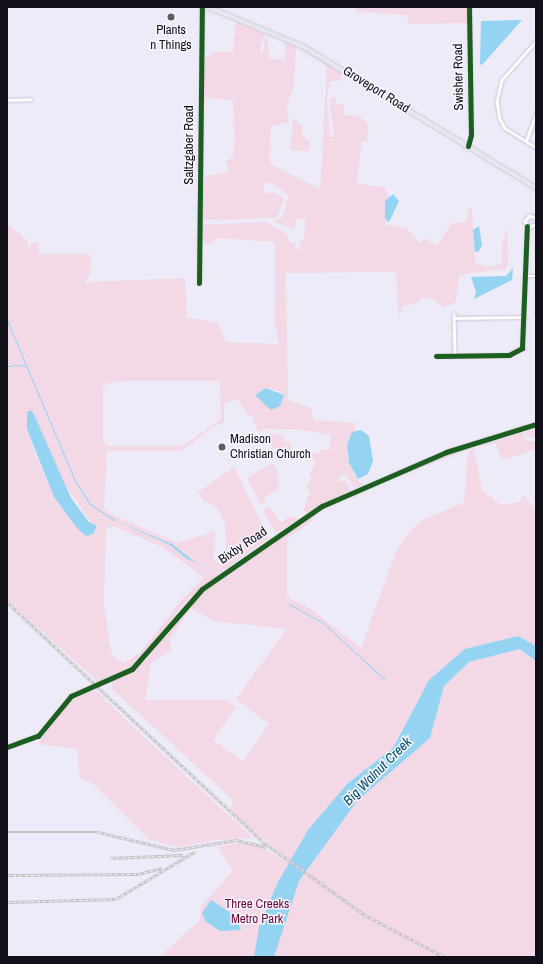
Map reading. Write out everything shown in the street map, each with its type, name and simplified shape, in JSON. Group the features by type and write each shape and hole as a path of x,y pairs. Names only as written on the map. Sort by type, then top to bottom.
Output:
{"main road":[{"name":"Groveport Road","path":"208,7 304,47 536,188"}],"street":[{"name":"Saltzgaber Road","path":"199,283 202,7"},
{"name":"Swisher Road","path":"468,146 471,135 469,7"},
{"path":"536,42 500,84 500,119 510,132 536,147"},
{"path":"7,100 30,99"},
{"path":"526,141 536,114"},
{"path":"436,356 516,354 524,344 524,276 527,217 536,219"},
{"path":"527,226 536,224"},
{"path":"524,276 536,276"},
{"path":"455,356 454,316 524,317"},
{"name":"Bixby Road","path":"7,747 38,736 60,706 75,694 137,665 191,600 221,574 337,498 460,447 536,424"}],"green space":[{"path":"356,7 471,7 471,23 408,24 407,15 356,12"},
{"path":"236,20 265,32 260,50 262,54 267,34 269,59 283,59 283,71 286,41 342,72 340,81 330,81 327,101 330,137 333,137 334,131 329,100 335,96 336,104 344,104 343,115 357,115 368,123 367,142 362,141 357,183 385,188 389,198 385,201 386,225 407,228 419,243 428,238 430,243 437,245 452,223 467,222 468,209 472,207 475,262 486,267 502,264 502,244 507,227 508,264 505,269 459,275 456,303 444,307 432,299 422,298 415,304 403,306 399,320 396,272 286,273 288,400 311,408 314,420 355,423 356,430 349,438 347,455 355,477 363,485 354,487 345,474 338,478 339,482 346,480 350,490 309,512 303,511 310,492 306,485 311,482 310,473 316,462 310,456 313,452 320,454 320,450 330,449 330,435 303,430 265,429 258,432 251,414 249,416 237,399 224,403 224,423 215,426 181,451 107,451 104,509 111,514 178,543 215,531 214,560 222,566 226,561 225,523 217,508 204,500 195,488 200,491 234,467 269,538 220,573 195,562 172,544 114,520 170,545 187,559 219,574 184,604 137,663 98,682 7,600 7,223 27,240 29,248 32,243 39,243 39,254 90,254 91,274 84,282 185,278 187,317 218,323 226,342 279,344 275,324 275,242 218,238 209,244 201,243 201,225 265,222 287,234 291,243 296,243 295,249 300,250 300,241 304,241 305,219 296,219 294,230 275,222 284,214 289,195 269,182 264,184 264,194 273,192 284,198 277,218 201,220 201,180 210,175 229,172 226,162 233,156 234,136 233,100 202,97 202,62 213,52 233,52","holes":["296,47 327,66 320,189 270,164 271,126 289,122 287,104 294,86","125,381 220,381 221,419 182,446 108,446 103,441 103,388 108,383","269,388 283,393 280,406 255,395","32,410 59,476 92,523 74,525 54,497 31,443 28,421","113,526 162,547 204,577 181,600 140,653 124,663 115,659 110,648 104,602 106,528"]},
{"path":"293,119 302,126 303,136 310,141 311,146 307,151 290,150"},
{"path":"536,429 536,449 502,460 495,443 474,449 482,490 501,505 519,502 524,495 536,511 536,646 518,636 465,649 429,680 393,748 347,784 291,862 230,811 233,800 112,689 112,681 144,662 204,590 310,516 313,520 287,539 287,597 311,609 361,648 397,549 413,528 425,519 464,502 468,451 510,436 514,443 512,435 523,432 525,441 535,441 535,437 527,437 525,432","holes":["191,608 213,621 287,629 236,699 269,724 243,761 213,740 236,707 227,700 145,700 151,663 172,650 169,640"]},
{"path":"269,434 284,435 284,441 291,443 291,458 263,440"},
{"path":"471,445 474,447 381,484 382,481"},
{"path":"272,463 278,472 279,488 264,498 266,502 261,505 247,478"},
{"path":"377,483 378,485 311,515 325,506"},
{"path":"269,506 281,522 290,516 299,519 276,533 263,510"},
{"name":"Three Creeks Metro Park","path":"520,649 536,661 536,957 159,957 199,921 201,906 233,871 218,847 243,842 260,846 290,864 283,875 299,881 357,801 430,738 444,686 469,662"},
{"path":"96,691 253,838 214,840 178,847 149,840 93,784 80,778 77,749 38,744 57,715 73,700 81,693"}],"water":[{"path":"522,20 482,65 480,64 481,21"},
{"path":"393,194 399,201 389,222 385,219 385,201"},
{"path":"479,226 482,245 479,251 475,252 473,230"},
{"path":"513,268 512,280 474,299 476,292 471,277 506,276"},
{"path":"266,388 284,395 280,406 271,410 255,395"},
{"path":"32,410 71,498 89,522 97,526 93,534 86,536 77,528 54,497 27,429 27,412"},
{"path":"361,430 369,436 373,461 368,474 358,479 349,463 347,445 352,432"},
{"path":"114,520 172,544 195,562 220,573 187,559 170,545"},
{"name":"Big Walnut Creek","path":"518,636 536,646 536,661 520,649 469,662 444,686 430,738 357,801 299,881 274,957 254,957 259,927 278,882 308,830 347,784 393,748 429,680 465,649"},
{"path":"211,900 234,915 241,930 220,931 205,921 202,913"}],"waterway":[{"path":"7,320 75,481 90,504 114,520"},
{"path":"7,366 26,365"},
{"path":"289,604 322,622 385,680"}],"railway":[{"path":"7,602 262,841 365,915 445,957"},
{"path":"7,832 98,832 174,850 236,840 266,847"},
{"path":"7,902 116,899 196,851"},
{"path":"110,858 184,855"},
{"path":"7,875 138,874 162,868"}],"cycle path":[{"path":"199,283 202,7"},
{"path":"468,146 471,135 469,7"},
{"path":"436,356 509,355 522,348 527,226"},
{"path":"7,747 38,736 71,696 132,669 202,589 322,506 446,452 536,424"}],"place":[{"name":"Plants n Things","path":"171,17"},
{"name":"Madison Christian Church","path":"222,447"}]}
